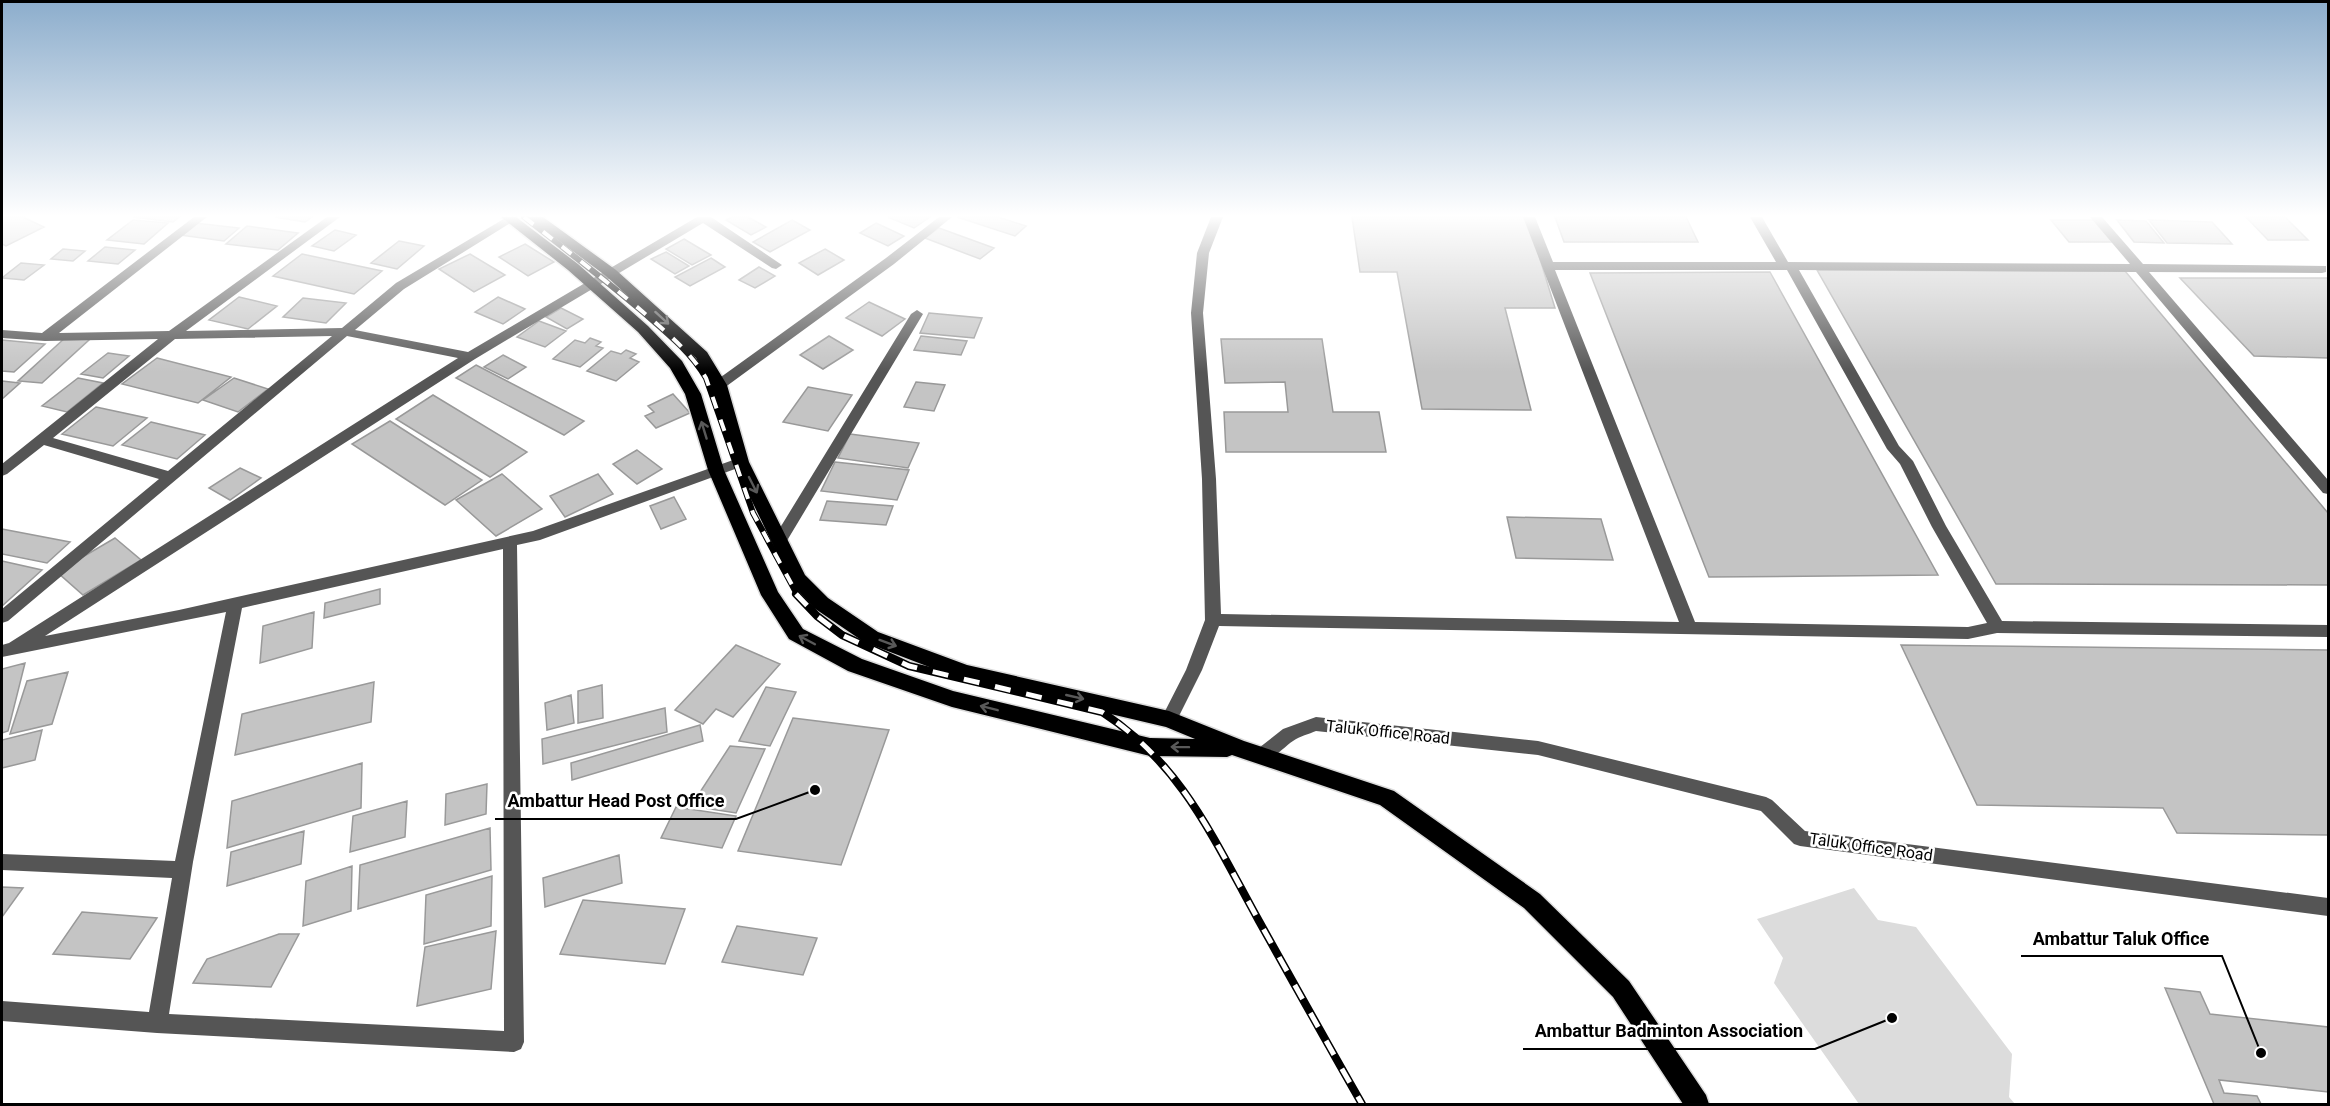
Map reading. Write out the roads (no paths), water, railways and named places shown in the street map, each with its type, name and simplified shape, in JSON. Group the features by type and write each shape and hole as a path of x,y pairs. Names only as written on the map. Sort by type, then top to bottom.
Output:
{"highway":[{"path":"571,269 643,329 676,365 693,394 716,470 770,595 796,634 855,665 952,699 1150,747 1238,748"},
{"path":"605,269 702,356 719,385 741,462 798,579 820,603 871,638 965,672 1169,719 1238,748 1387,798 1532,901 1621,989 1697,1104"}],"street":[{"path":"45,337 134,269"},
{"path":"2,471 174,333 263,269"},
{"path":"2,617 400,286 428,269"},
{"path":"8,649 470,356 618,269"},
{"path":"719,385 880,269"},
{"path":"1169,719 1194,670 1213,620 1209,479 1197,313 1201,269"},
{"path":"1549,269 1689,627"},
{"path":"1789,269 1894,449 1906,461 1939,527 1997,627"},
{"path":"2140,269 2328,489"},
{"path":"2251,269 2322,269"},
{"path":"780,540 917,314"},
{"path":"2,334 45,337 174,333 346,332 470,356"},
{"path":"41,439 170,477"},
{"path":"8,649 235,603 535,536 741,462"},
{"path":"2,1011 157,1023 514,1042 510,542"},
{"path":"157,1023 183,870 235,603"},
{"path":"1213,620 1968,633 1997,627 2328,631"},
{"name":"Taluk Office Road","path":"1261,756 1289,734 1316,724 1538,748 1766,805 1800,838 2328,907"},
{"path":"2,862 183,870"}],"railway":[{"path":"590,269 677,342 700,368 706,378 753,513 798,596"},
{"path":"796,594 817,616 842,635 909,666 1102,712 1130,733 1154,755 1175,780 1211,833 1362,1104"}],"place":[{"name":"Ambattur Head Post Office","path":"815,790"},
{"name":"Ambattur Badminton Association","path":"1892,1018"},
{"name":"Ambattur Taluk Office","path":"2261,1053"}]}
